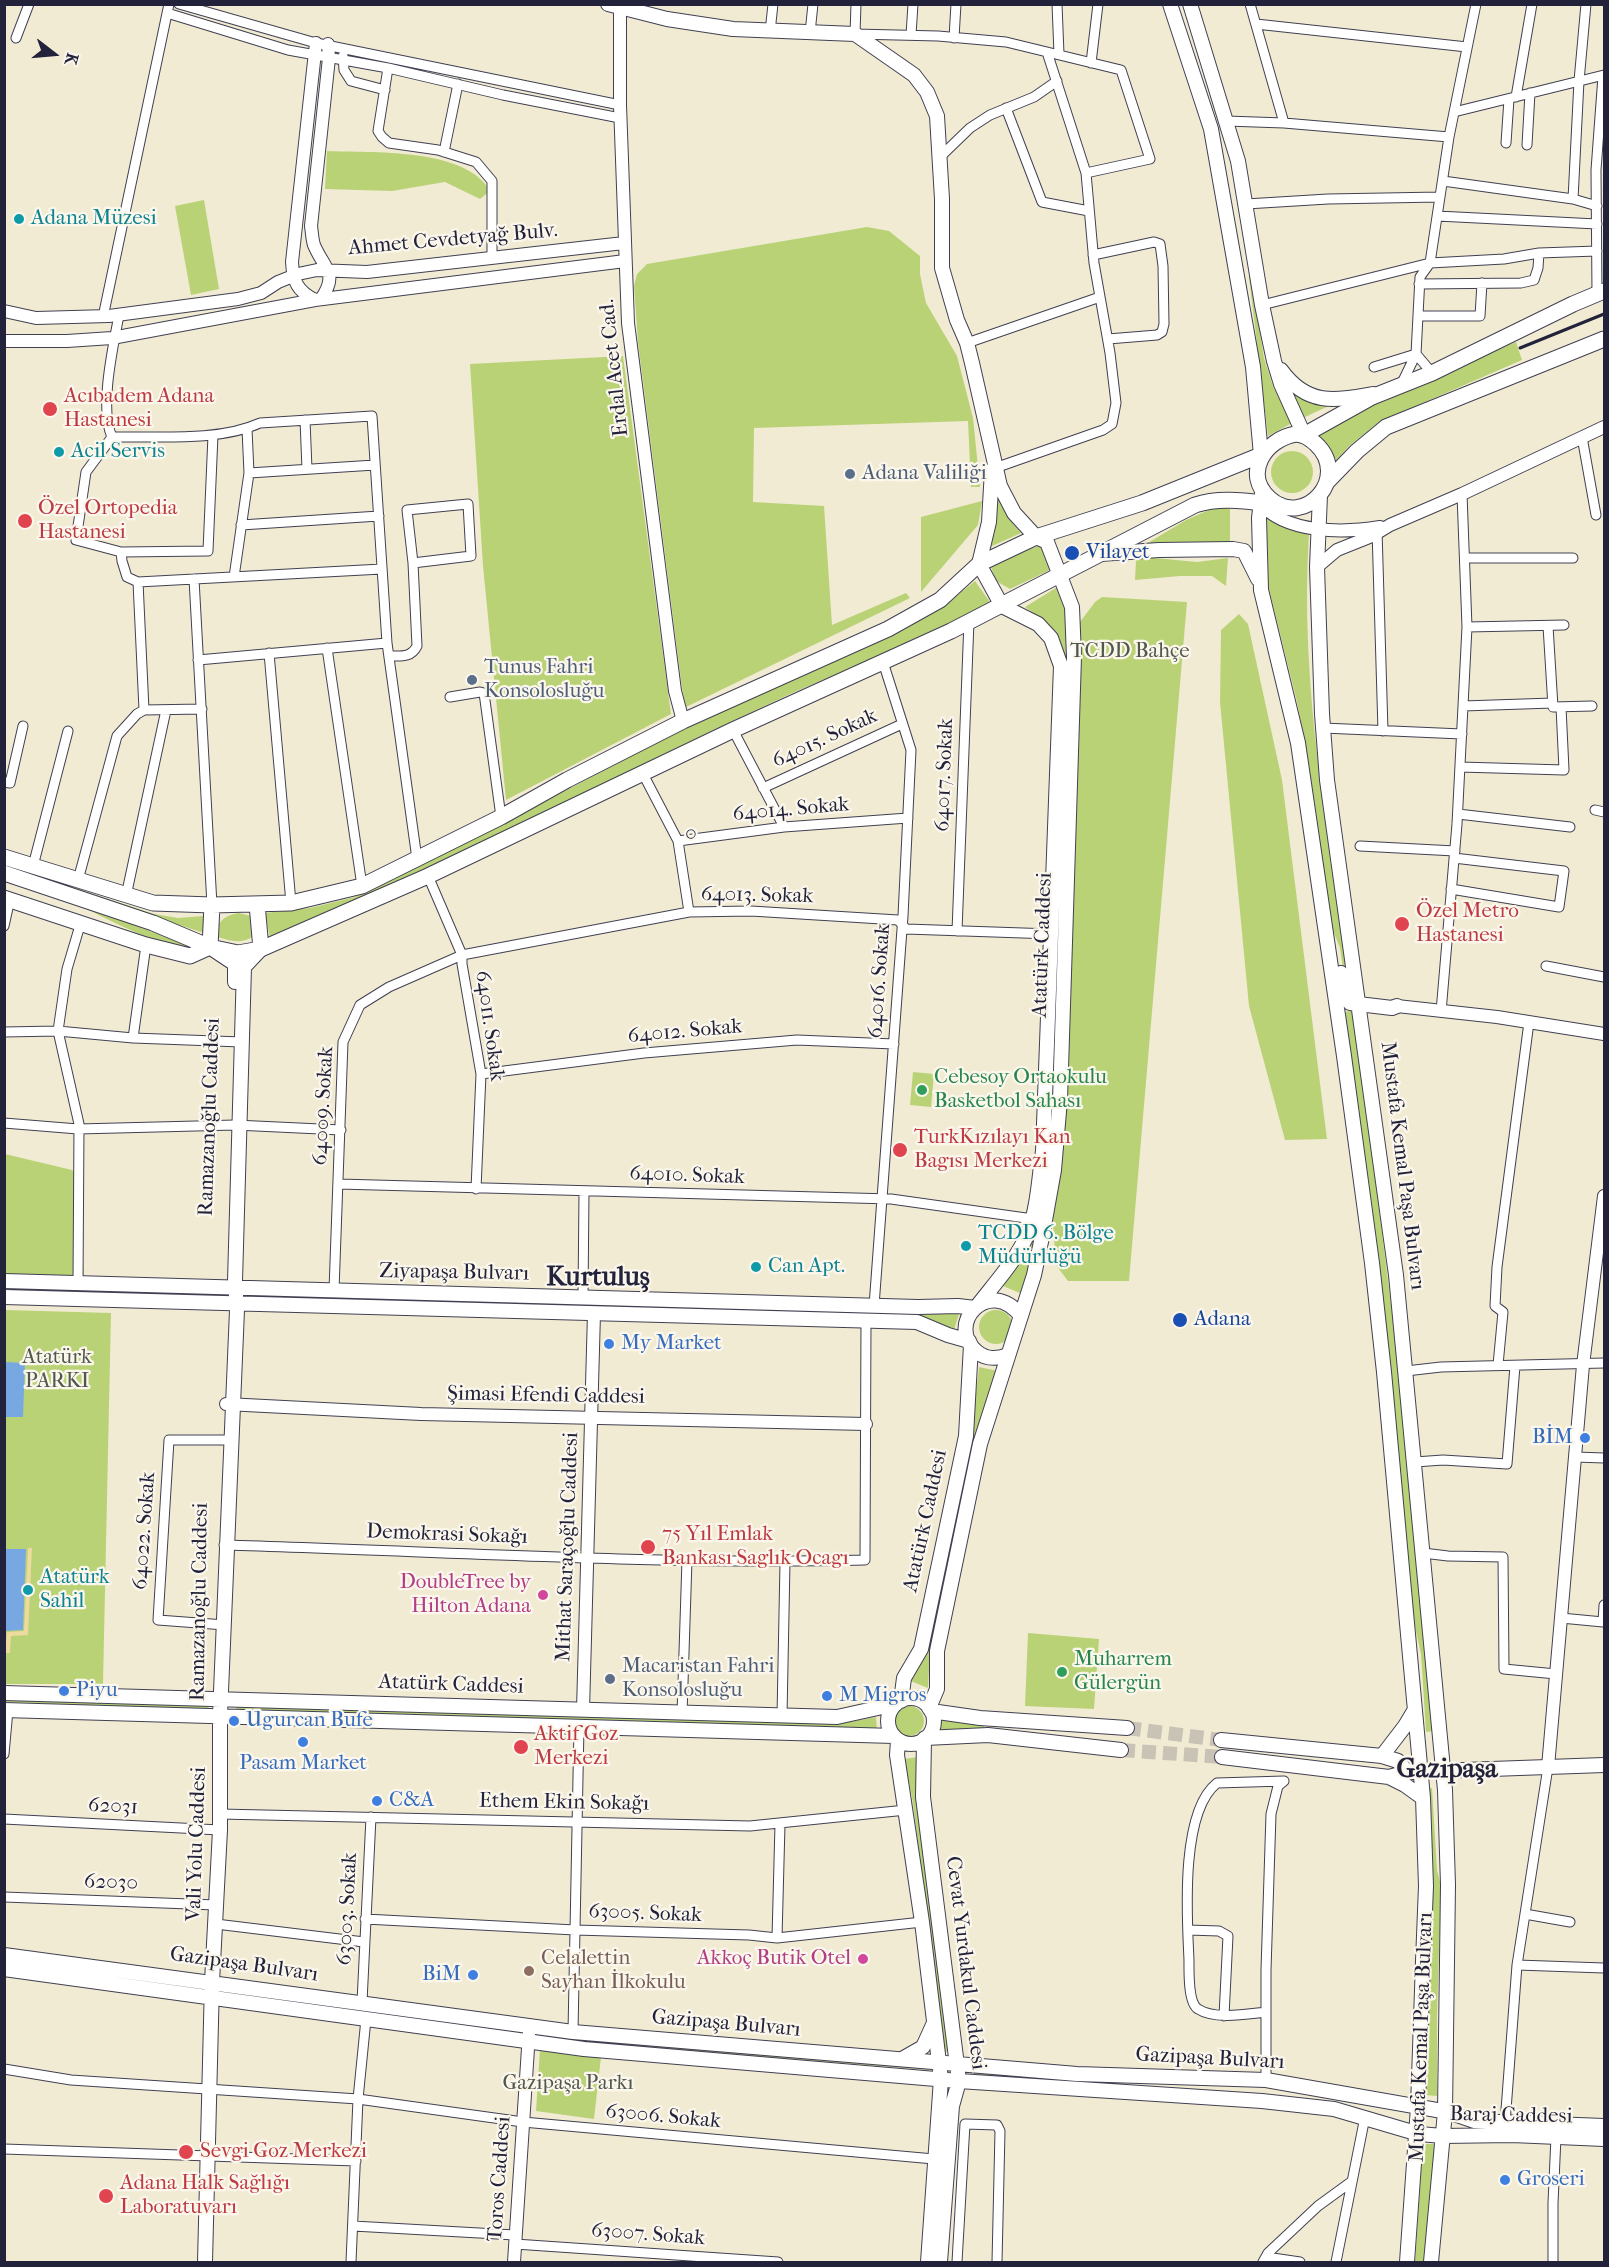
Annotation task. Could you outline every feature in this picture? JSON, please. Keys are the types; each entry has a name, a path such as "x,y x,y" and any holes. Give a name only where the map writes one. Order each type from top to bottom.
{"main road":[{"path":"1170,4 1211,129 1253,367 1262,455"},
{"path":"1190,4 1238,160 1274,361 1281,384 1304,435 1320,449 1326,459 1329,470 1324,488"},
{"path":"614,6 667,19 733,29 855,34 914,75 927,92 937,116 942,268 957,320 967,343 994,465 988,522 979,564 1002,606"},
{"path":"1261,585 1261,496 1258,467 1268,447 1282,438 1296,434 1304,435 1381,393 1432,373 1573,304 1601,293"},
{"path":"4,873 153,922 210,947 238,953 261,949 428,876 642,772 951,632 1059,574 1202,502 1261,496 1280,505 1303,506 1324,488 1372,437 1398,422 1605,339"},
{"path":"1274,361 1290,382 1307,394 1335,400 1381,393"},
{"path":"4,857 153,903 212,905 291,903 362,886 501,817 567,780 683,721 899,623 940,600 979,564 1036,537 1142,502 1262,455"},
{"name":"Atatürk Caddesi","path":"994,465 1000,486 1014,513 1036,537 1047,542 1072,607 1074,657 1060,1100 1054,1170 1042,1237 1034,1275 1021,1316"},
{"name":"Mustafa Kemal Paşa Bulvarı","path":"1324,488 1318,529 1317,567 1327,780 1396,1275 1443,1770 1448,1885 1444,2037 1445,2112 1431,2262"},
{"path":"1098,554 1159,550 1244,551 1261,585"},
{"name":"Mustafa Kemal Paşa Bulvarı","path":"1261,585 1295,722 1342,1044 1382,1350 1414,1711 1413,1771 1423,1798 1426,1886 1418,2107 1407,2262"},
{"name":"Atatürk Caddesi","path":"977,1306 1011,1263 1028,1234 1033,1218 1043,1151 1052,934 1061,666 1051,638 1038,624 1002,606"},
{"path":"6,896 146,945 190,956 210,947"},
{"path":"6,896 87,914 146,945"},
{"path":"257,904 261,949"},
{"path":"210,947 212,905"},
{"path":"1326,930 1337,945 1344,990 1356,1001"},
{"name":"Ramazanoğlu Caddesi","path":"210,947 235,964 238,1042"},
{"name":"Ramazanoğlu Caddesi","path":"220,1714 238,1042 244,965 261,949"},
{"path":"1357,983 1378,1004"},
{"path":"1342,1044 1346,1038 1342,1016 1344,1006 1356,1001 1392,1008 1397,1006"},
{"path":"1363,1026 1368,1014 1378,1004"},
{"name":"Ziyapaşa Bulvarı","path":"4,1281 141,1284 335,1307 917,1322 970,1343"},
{"name":"Ziyapaşa Bulvarı","path":"4,1297 232,1295 334,1290 874,1306 977,1306"},
{"path":"987,1301 1007,1302 1015,1307 1021,1316 1008,1355 990,1358 981,1355 970,1343 966,1327 970,1314 977,1306 987,1301"},
{"name":"Atatürk Caddesi","path":"4,1694 837,1717 898,1702 904,1678 921,1649 966,1436 970,1343"},
{"name":"Atatürk Caddesi","path":"930,1709 937,1689 937,1651 980,1444 1008,1355"},
{"path":"1121,1750 988,1735 925,1738 915,1743 896,1738 888,1723 891,1709 898,1702 918,1700 930,1709 980,1718 1126,1728"},
{"path":"925,1738 932,1728 930,1709"},
{"name":"Atatürk Caddesi","path":"6,1710 220,1714 896,1738"},
{"path":"1382,1756 1414,1711"},
{"name":"Vali Yolu Caddesi","path":"205,2262 212,1982 220,1830 220,1714"},
{"name":"Cevat Yurdakul Caddesi","path":"896,1738 941,2079 928,2262"},
{"name":"Cevat Yurdakul Caddesi","path":"925,1738 923,1797 959,2081 952,2106 940,2262"},
{"path":"1221,1740 1382,1756 1398,1761 1413,1771"},
{"path":"1222,1757 1389,1777 1423,1798"},
{"path":"1389,1777 1413,1771 1605,1765"},
{"name":"Gazipaşa Bulvarı","path":"4,1955 573,2032 958,2062 1077,2074 1266,2080 1445,2112"},
{"name":"Gazipaşa Bulvarı","path":"4,1969 584,2049 1078,2090 1197,2095 1334,2109 1416,2133"},
{"path":"902,2059 923,2047 928,2041 934,2022"},
{"name":"Baraj Caddesi","path":"1445,2112 1474,2121 1605,2126"},
{"name":"Baraj Caddesi","path":"1416,2133 1443,2136 1512,2135 1605,2139"}],"street":[{"path":"16,38 29,4"},
{"path":"180,4 320,47 329,58 388,68 458,84 620,112"},
{"path":"770,32 773,4"},
{"path":"810,33 813,4"},
{"path":"856,4 855,34 912,35 1006,42 1121,70 1150,159 1086,173"},
{"path":"912,35 913,4"},
{"path":"954,38 956,4"},
{"path":"1057,4 1059,54"},
{"path":"1091,63 1098,4"},
{"path":"1250,4 1284,123"},
{"path":"1401,386 1416,354 1420,277 1430,263 1449,137 1476,4"},
{"path":"1506,143 1512,98 1532,4"},
{"path":"1573,199 1579,81 1586,4"},
{"name":"Erdal Acet Cad.","path":"614,6 628,323 675,691 683,721"},
{"path":"103,317 168,9 288,50 320,47 342,48 620,112"},
{"path":"1256,24 1467,47"},
{"path":"320,47 292,262 296,286 304,294 318,299 327,289 330,279 329,269 313,243 311,226 329,58"},
{"path":"342,48 344,70 351,81 385,90"},
{"path":"994,465 1103,430 1112,424 1116,403 1108,339 1093,255 1086,173 1047,52"},
{"path":"388,68 378,131 389,143 444,152 476,162 492,181 492,258"},
{"path":"1454,112 1604,76 1597,206 1597,251 1601,293"},
{"path":"940,157 970,128 990,115 1034,97 1057,81"},
{"path":"444,152 458,84"},
{"path":"1527,145 1530,93"},
{"path":"1006,108 1042,202 1089,211"},
{"path":"1226,121 1284,123 1449,137"},
{"path":"1443,181 1573,199 1597,206"},
{"path":"1246,204 1328,199 1440,197"},
{"path":"1437,216 1597,225"},
{"path":"1093,255 1154,242 1160,244 1163,266 1164,324 1162,332 1157,335 1108,339"},
{"name":"Ahmet Cevdetyağ Bulv.","path":"4,311 36,318 103,317 238,300 261,293 293,276 317,270 367,272 624,243"},
{"path":"1262,304 1430,263 1504,260 1539,253 1597,251"},
{"path":"1419,284 1521,283 1534,280 1539,253"},
{"name":"Ahmet Cevdetyağ Bulv.","path":"4,341 115,338 318,299 625,261"},
{"path":"1418,316 1480,316 1482,284"},
{"path":"967,343 1100,297"},
{"path":"112,438 107,426 109,374 119,315"},
{"path":"1416,354 1432,373"},
{"path":"1374,367 1416,354"},
{"path":"112,438 213,435 247,429 260,423 372,416 387,643 417,859"},
{"path":"305,420 308,469"},
{"path":"1317,567 1336,550 1605,427"},
{"path":"234,577 249,473 247,429"},
{"path":"112,438 86,472 76,540 121,552 208,551 213,435"},
{"path":"1582,437 1596,515"},
{"path":"249,473 375,465"},
{"path":"1441,1012 1458,814 1467,627 1462,494"},
{"path":"1261,496 1273,515 1308,528 1355,531 1382,529"},
{"path":"389,656 408,656 417,646 413,562 407,510 468,504 471,556 413,562"},
{"path":"241,525 379,516"},
{"path":"1382,529 1383,730"},
{"path":"121,552 128,577 138,582 382,569"},
{"path":"1464,558 1573,558"},
{"path":"194,579 212,905"},
{"path":"138,582 144,710"},
{"name":"64017. Sokak","path":"957,930 969,621"},
{"path":"1467,627 1564,625"},
{"path":"1460,767 1564,770 1548,626"},
{"path":"198,660 387,643"},
{"path":"327,648 362,886"},
{"path":"269,653 291,903"},
{"name":"64016. Sokak","path":"874,1306 902,924 911,750 883,662"},
{"path":"450,697 484,693 501,817"},
{"path":"1463,706 1592,706"},
{"path":"78,880 117,736 137,714 144,710 202,709"},
{"path":"126,896 166,710"},
{"name":"64015. Sokak","path":"763,788 902,724"},
{"path":"1323,724 1462,734"},
{"path":"4,782 10,783 22,726"},
{"path":"733,730 784,827"},
{"path":"33,866 68,731"},
{"name":"0","path":"642,772 678,841 689,912"},
{"path":"1458,814 1570,827"},
{"name":"64014. Sokak","path":"678,841 784,827 908,818"},
{"path":"1360,846 1454,854 1564,871 1559,907 1451,889"},
{"name":"64011. Sokak","path":"428,876 462,956 481,1074 476,1189"},
{"path":"4,926 6,896"},
{"name":"64013. Sokak","path":"462,956 689,912 763,912 898,920 906,929 1052,934"},
{"path":"78,1284 78,1129 58,1031 67,969 81,922"},
{"path":"133,1038 146,945"},
{"name":"64009. Sokak","path":"334,1290 343,1042 360,1005 389,987 462,956"},
{"path":"1546,966 1605,977"},
{"path":"1397,1006 1605,1034"},
{"path":"1498,1365 1503,1312 1495,1306 1497,1267 1529,1022"},
{"path":"4,1032 58,1031 133,1038 238,1042"},
{"name":"64012. Sokak","path":"481,1074 644,1053 797,1040 894,1044"},
{"path":"4,1123 78,1129 235,1125 341,1130"},
{"name":"64010. Sokak","path":"338,1184 891,1199 1033,1218"},
{"path":"583,1297 584,1192"},
{"path":"1505,2123 1517,1965 1548,1767 1583,1365 1605,1196"},
{"name":"Mithat Saraçoğlu Caddesi","path":"583,1710 594,1313"},
{"name":"Demokrasi Sokağı","path":"225,1545 588,1558 785,1562 865,1560 866,1321"},
{"path":"1406,1371 1441,1367 1605,1363"},
{"path":"1415,1462 1443,1460 1507,1464 1515,1366"},
{"name":"Şimasi Efendi Caddesi","path":"230,1405 421,1414 591,1416 866,1424"},
{"name":"64022. Sokak","path":"222,1625 158,1620 169,1440 228,1440"},
{"path":"1575,1457 1605,1458"},
{"path":"1424,1553 1448,1557 1503,1557 1503,1669 1556,1674"},
{"path":"682,1714 687,1560"},
{"path":"782,1716 785,1562"},
{"path":"1561,1618 1603,1622 1605,1605"},
{"path":"4,1754 6,1710"},
{"path":"573,2032 579,1726"},
{"path":"1266,2012 1224,2016 1198,2010 1190,1989 1186,1887 1192,1840 1202,1802 1210,1788 1217,1783 1284,1781 1278,1786 1272,1814 1266,2080"},
{"name":"Ethem Ekin Sokağı","path":"220,1814 750,1826 906,1810"},
{"name":"63003. Sokak","path":"362,2002 371,1817"},
{"name":"62031","path":"4,1819 220,1830"},
{"path":"777,1938 780,1824"},
{"name":"62030","path":"4,1897 216,1905"},
{"path":"1525,1914 1570,1922"},
{"name":"63005. Sokak","path":"365,1919 777,1938 922,1922"},
{"path":"216,1924 364,1942"},
{"path":"1188,1930 1219,1930 1228,1936 1224,2016"},
{"path":"1517,1965 1605,1968"},
{"path":"351,2262 358,2099 366,2019"},
{"name":"Toros Caddesi","path":"514,2262 530,2041 528,2026"},
{"name":"63006. Sokak","path":"4,2069 71,2080 358,2099 523,2122 934,2159"},
{"path":"1336,2262 1365,2118"},
{"path":"957,2262 965,2124 997,2126 1000,2131 998,2262"},
{"path":"1553,2262 1556,2137"},
{"path":"4,2149 356,2161"},
{"path":"1265,2260 1318,2206 1351,2182"},
{"name":"63007. Sokak","path":"353,2226 778,2262"},
{"path":"1265,2260 1300,2262"}],"green space":[{"path":"327,151 416,155 439,160 460,166 478,177 490,191 480,199 445,182 392,191 325,189"},
{"path":"204,200 219,289 191,295 175,206"},
{"path":"867,227 889,231 920,256 920,274 926,303 957,356 973,418 980,487 971,487 968,421 754,428 753,502 824,506 832,625 906,593 910,598 686,707 638,342 634,286 637,274 647,264"},
{"path":"1251,276 1264,358 1273,386 1292,423 1268,436 1249,277"},
{"path":"1516,342 1522,360 1379,422 1349,446 1334,463 1316,431 1423,381"},
{"path":"623,356 671,714 506,800 483,566 470,364"},
{"path":"1281,377 1335,403 1303,418"},
{"path":"1292,451 1307,457 1313,472 1307,487 1292,493 1277,487 1271,472 1277,457"},
{"path":"994,476 1003,507 1021,533 990,547 995,512"},
{"path":"982,501 978,525 921,592 921,517"},
{"path":"1218,506 1230,509 1230,545 1141,547 1186,520"},
{"path":"1266,517 1309,534 1308,648 1312,705 1325,819 1351,989 1346,990 1340,948 1332,928 1308,758 1297,702 1268,585"},
{"path":"1042,545 1052,567 1048,571 1010,589 996,581 991,567 1014,554"},
{"path":"1144,557 1197,562 1228,558 1226,586 1212,576 1135,580 1136,560"},
{"path":"975,581 990,602 952,624 790,694 476,847 270,938 265,913 310,908 355,897 472,840 677,732 943,607"},
{"path":"1059,586 1067,618 1069,658 1055,1112 1036,1238 1022,1294 1003,1286 1033,1237 1049,1146 1052,1112 1065,658 1048,624 1025,607"},
{"name":"TCDD Bahçe","path":"1102,597 1187,602 1129,1281 1068,1281 1056,1265 1053,1225 1078,642 1080,622 1095,602"},
{"path":"1239,614 1248,624 1282,780 1327,1139 1285,1140 1249,1006 1220,702 1221,630"},
{"path":"5,865 154,914 178,918 203,916 204,933 5,868"},
{"path":"71,902 196,948 166,944"},
{"path":"239,913 251,916 255,922 252,937 231,941 218,937 218,927 222,920 229,915"},
{"path":"1354,1010 1399,1368 1433,1731 1426,1732 1421,1654 1412,1614 1384,1304 1345,1012"},
{"name":"Cebesoy Ortaokulu Basketbol Sahası","path":"913,1072 934,1074 931,1107 910,1105"},
{"path":"5,1154 72,1170 77,1175 84,1278 5,1276"},
{"path":"5,1285 220,1291 220,1297 5,1293"},
{"path":"247,1293 960,1311 954,1330 916,1315 843,1315 247,1298"},
{"name":"Atatürk PARKI","path":"5,1310 111,1313 103,1684 5,1684"},
{"path":"996,1310 1008,1315 1013,1327 1008,1339 996,1344 984,1339 979,1327 984,1315"},
{"path":"979,1367 998,1371 963,1500 930,1651 928,1688 908,1680 971,1435"},
{"name":"Muharrem Gülergün","path":"1028,1633 1099,1639 1094,1709 1025,1706"},
{"path":"5,1699 209,1705 208,1710 5,1702"},
{"path":"909,1706 919,1711 924,1721 919,1731 909,1736 899,1731 894,1721 899,1711"},
{"path":"236,1707 838,1724 876,1717 877,1730 237,1711"},
{"path":"941,1717 984,1726 983,1729 939,1732"},
{"path":"918,1757 916,1795 949,2051 945,2052 912,1797 904,1759"},
{"path":"1432,1788 1437,1870 1441,1886 1437,2096 1425,2095 1433,1879 1429,1789"},
{"path":"229,1990 518,2030 517,2034 229,1994"},
{"path":"536,2033 929,2065 929,2070 613,2045 535,2037"},
{"name":"Gazipaşa Parkı","path":"540,2049 601,2057 594,2119 536,2111"},
{"path":"973,2070 1082,2079 1082,2083 974,2075"},
{"path":"1423,2144 1435,2144 1424,2262 1415,2262"}],"sand":[{"name":"Atatürk Sahil","path":"28,1548 32,1548 28,1635 11,1636 10,1653 5,1653 7,1632 24,1631"}],"water":[{"path":"5,1362 25,1363 23,1417 5,1417"},
{"path":"5,1549 26,1549 23,1630 5,1631"}],"tunnel":[{"path":"1127,1728 1221,1740"},
{"path":"1121,1750 1222,1757"}],"railway":[{"path":"1520,348 1604,314"}],"place":[{"name":"Adana Müzesi","path":"19,219"},
{"name":"Acıbadem Adana Hastanesi","path":"50,409"},
{"name":"Acil Servis","path":"59,452"},
{"name":"Adana Valiliği","path":"850,474"},
{"name":"Özel Ortopedia Hastanesi","path":"25,521"},
{"name":"Vilayet","path":"1072,553"},
{"name":"Tunus Fahri Konsolosluğu","path":"472,680"},
{"name":"Özel Metro Hastanesi","path":"1402,924"},
{"name":"Cebesoy Ortaokulu Basketbol Sahası","path":"922,1090"},
{"name":"TurkKızılayı Kan Bagısı Merkezi","path":"900,1150"},
{"name":"TCDD 6. Bölge Müdürlüğü","path":"966,1246"},
{"name":"Can Apt.","path":"756,1267"},
{"name":"Adana","path":"1180,1320"},
{"name":"My Market","path":"609,1344"},
{"name":"BİM","path":"1585,1438"},
{"name":"75 Yıl Emlak Bankası Saglık Ocagı","path":"648,1547"},
{"name":"Atatürk Sahil","path":"28,1590"},
{"name":"DoubleTree by Hilton Adana","path":"543,1595"},
{"name":"Muharrem Gülergün","path":"1062,1672"},
{"name":"Macaristan Fahri Konsolosluğu","path":"610,1679"},
{"name":"Piyu","path":"64,1691"},
{"name":"M Migros","path":"827,1696"},
{"name":"Ugurcan Bufe","path":"234,1721"},
{"name":"Pasam Market","path":"303,1742"},
{"name":"Aktif Goz Merkezi","path":"521,1747"},
{"name":"C&A","path":"377,1801"},
{"name":"Akkoç Butik Otel","path":"863,1959"},
{"name":"Celalettin Sayhan İlkokulu","path":"529,1971"},
{"name":"BiM","path":"473,1975"},
{"name":"Sevgi Goz Merkezi","path":"186,2152"},
{"name":"Groseri","path":"1505,2180"},
{"name":"Adana Halk Sağlığı Laboratuvarı","path":"106,2196"}],"district":[{"name":"Kurtuluş","path":"598,1278"},
{"name":"Gazipaşa","path":"1447,1770"}]}
